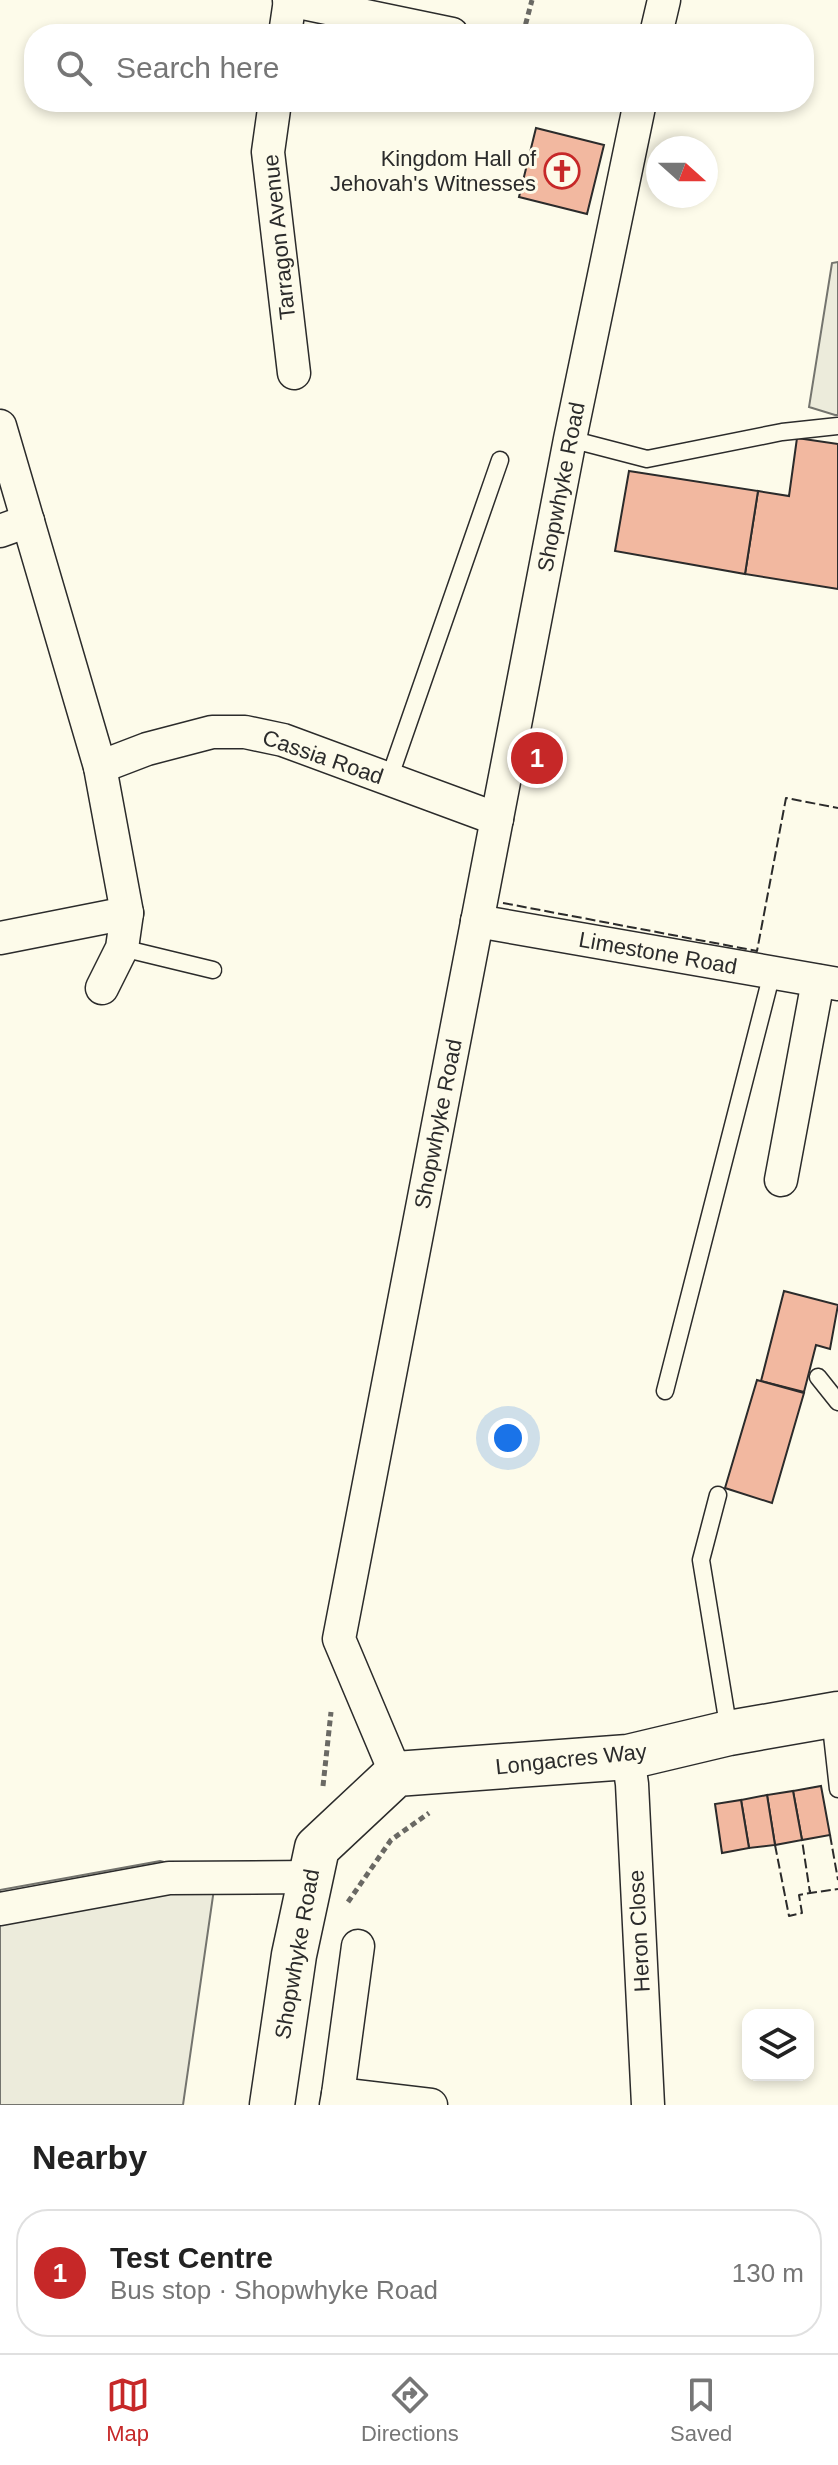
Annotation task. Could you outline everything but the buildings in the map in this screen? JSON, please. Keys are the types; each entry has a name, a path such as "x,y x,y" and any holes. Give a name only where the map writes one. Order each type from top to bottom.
{"main road":[{"name":"Longacres Way","path":"396,1774 628,1757 729,1733 834,1715"},
{"name":"Shopwhyke Road","path":"272,2105 294,1955 317,1848 396,1774"}],"street":[{"path":"286,24 290,0 404,24"},
{"path":"658,24 664,0"},
{"name":"Tarragon Avenue","path":"274,112 268,152 294,373"},
{"name":"Shopwhyke Road","path":"396,1774 339,1639 570,439 638,112"},
{"path":"0,426 14,526 100,767 127,913 122,948 102,988"},
{"name":"Cassia Road","path":"100,767 147,749 212,732 245,732 283,740 497,819"},
{"path":"0,938 127,913"},
{"name":"Limestone Road","path":"477,921 828,983"},
{"path":"781,1180 828,983"},
{"name":"Heron Close","path":"628,1757 632,1784 648,2105"},
{"path":"0,1909 169,1878 311,1877"},
{"path":"358,1946 337,2099 431,2105"}],"lane":[{"path":"570,439 647,459 782,432 838,426"},
{"path":"389,779 500,460"},
{"path":"122,948 213,970"},
{"path":"665,1391 772,973"},
{"path":"818,1377 838,1402"},
{"path":"718,1495 701,1560 729,1733"},
{"path":"834,1715 838,1789"}],"path":[{"path":"526,24 532,0"},
{"path":"323,1788 333,1699"},
{"path":"346,1906 363,1876 391,1840 436,1810"}],"shaded area":[{"path":"838,262 838,415 835,415 809,407 832,263"},
{"path":"160,1861 216,1875 183,2105 0,2105 0,1890"}],"fence":[{"path":"503,903 757,951 786,798 838,808"},
{"path":"830,1835 838,1880"},
{"path":"775,1845 789,1916 802,1913 799,1895 810,1893 802,1840"},
{"path":"810,1890 810,1893 838,1889"}],"place":[{"name":"Kingdom Hall of Jehovah's Witnesses","path":"562,171"},
{"name":"Test Centre","path":"537,758"}]}
